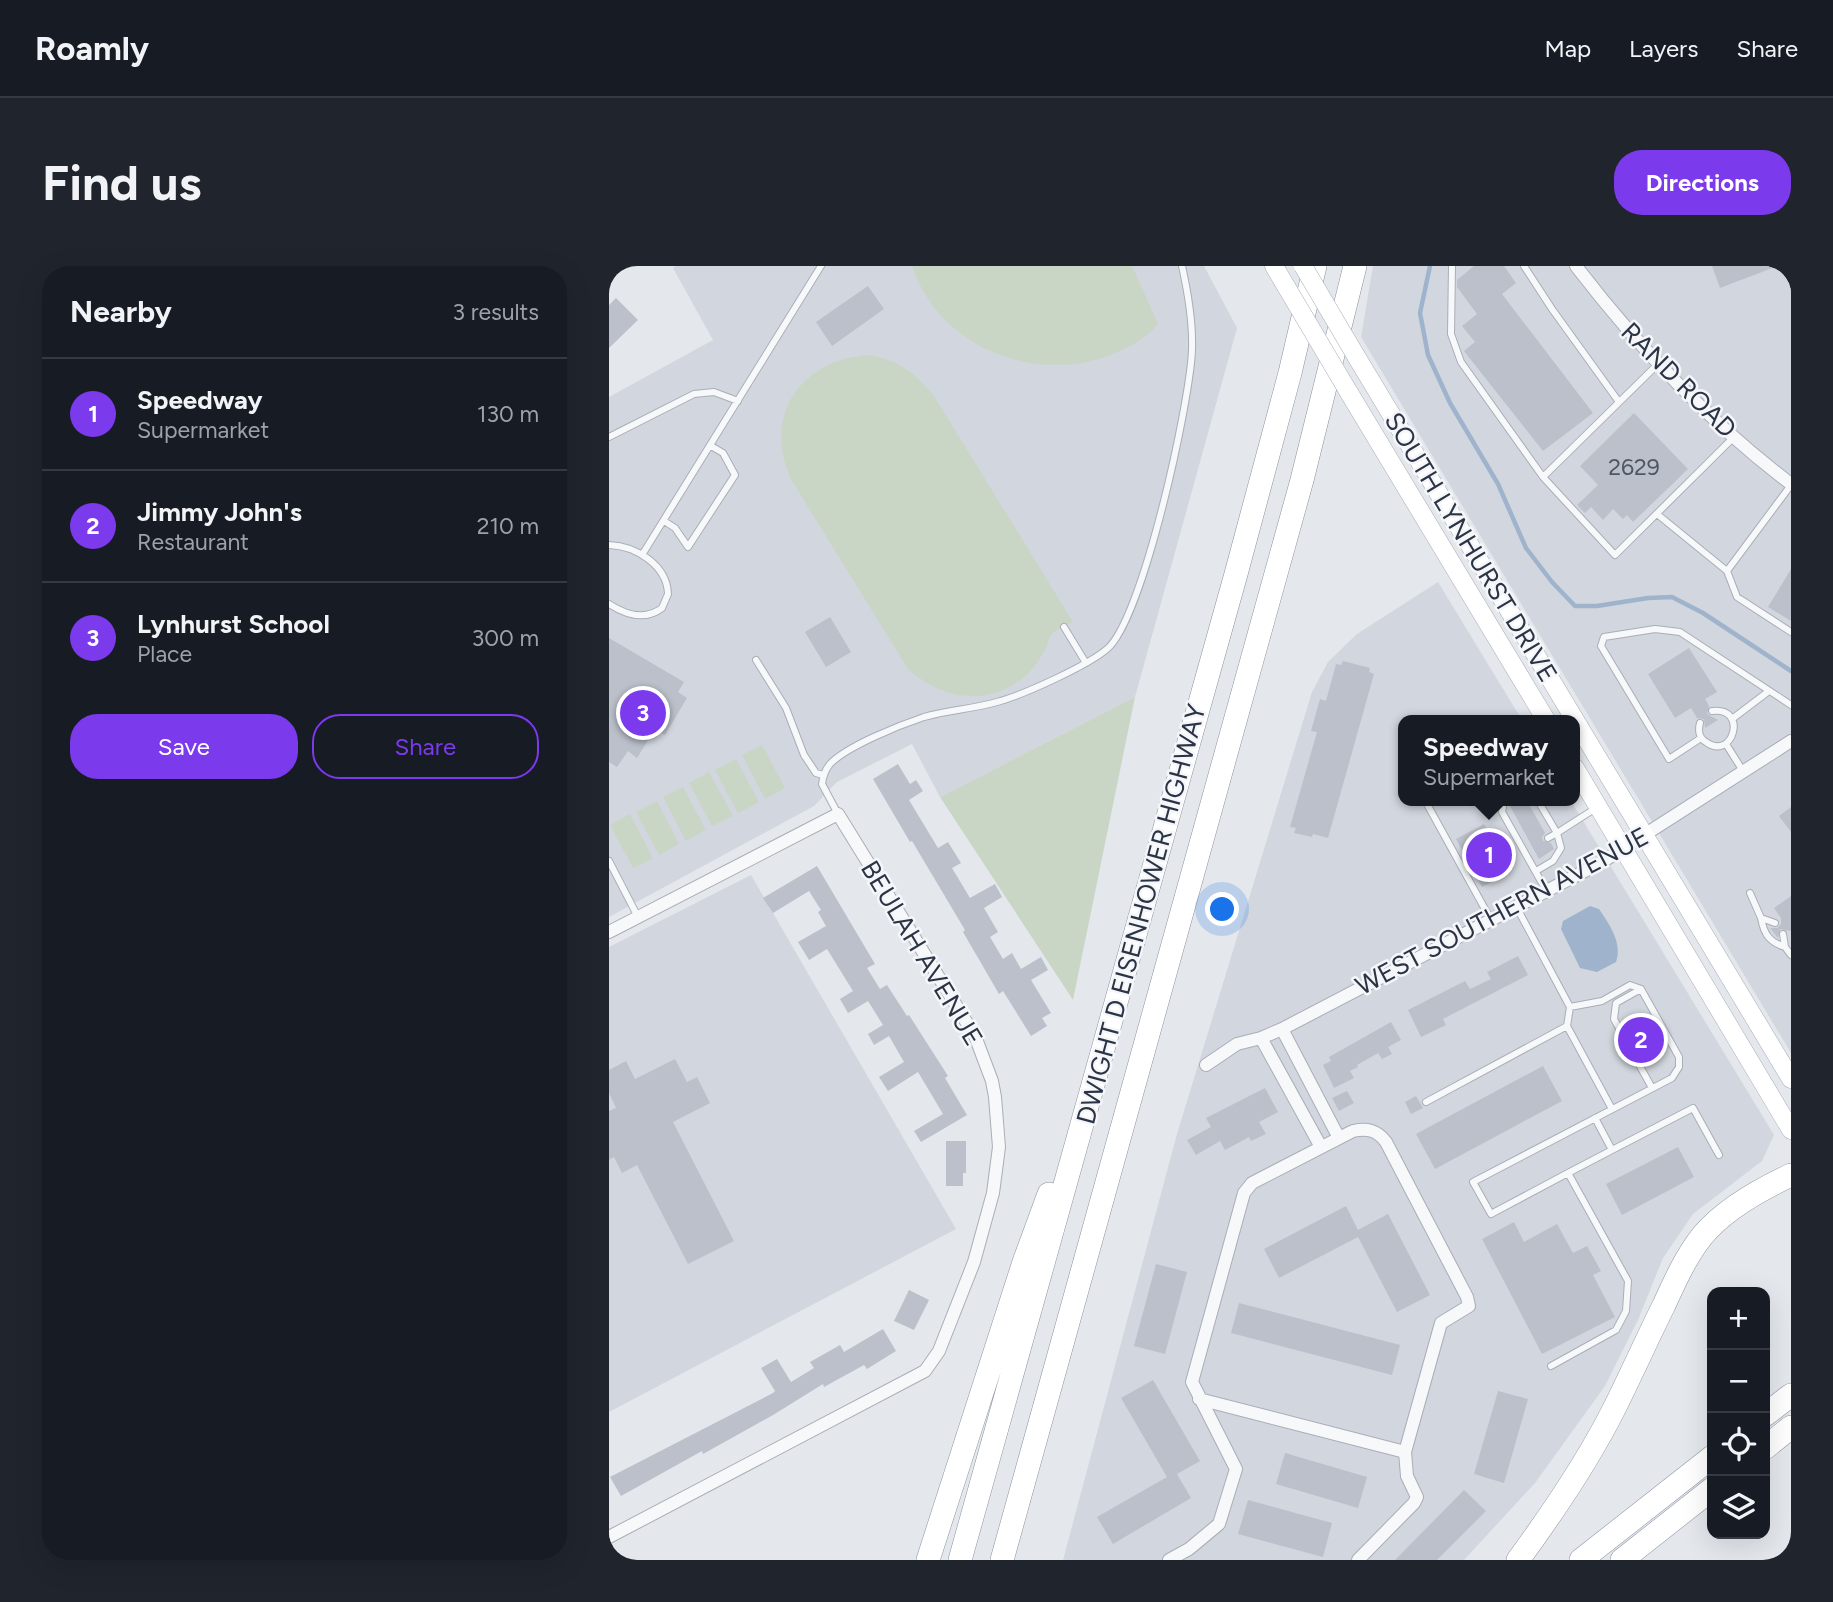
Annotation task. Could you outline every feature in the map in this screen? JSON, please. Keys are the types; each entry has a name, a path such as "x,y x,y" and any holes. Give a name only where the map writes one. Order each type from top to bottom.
{"highway":[{"name":"DWIGHT D EISENHOWER HIGHWAY","path":"960,1560 1099,1069 1290,373 1315,266"},
{"name":"DWIGHT D EISENHOWER HIGHWAY","path":"1002,1560 1302,480 1355,266"},
{"path":"928,1560 1028,1250 1099,1069"},
{"path":"1518,1560 1590,1452 1616,1406 1679,1273 1695,1247 1721,1218 1791,1175"},
{"path":"1768,1413 1791,1395"},
{"path":"1770,1444 1791,1427"},
{"path":"1018,1560 1032,1452"},
{"path":"1581,1560 1707,1461"},
{"path":"1622,1560 1707,1493"}],"main road":[{"name":"SOUTH LYNHURST DRIVE","path":"1274,266 1543,715"},
{"name":"SOUTH LYNHURST DRIVE","path":"1303,266 1572,715"},
{"name":"SOUTH LYNHURST DRIVE","path":"1580,729 1791,1079"},
{"path":"1580,777 1791,1130"}],"street":[{"name":"RAND ROAD","path":"1576,266 1658,364 1734,438 1791,484"},
{"name":"WEST SOUTHERN AVENUE","path":"1206,1065 1237,1044 1282,1029 1547,892 1623,849 1791,741"},
{"path":"609,932 838,814"},
{"name":"BEULAH AVENUE","path":"609,1537 916,1378 929,1367 939,1351 974,1262 993,1193 999,1147 995,1097 975,1036 838,814"},
{"path":"1282,1029 1339,1138"},
{"path":"1261,1038 1321,1147"},
{"path":"1169,1560 1189,1549 1219,1524 1236,1469 1192,1382 1244,1193 1252,1183 1353,1131 1364,1129 1374,1131 1385,1140 1469,1306 1441,1323 1405,1452 1406,1476 1417,1497 1357,1560"},
{"path":"1199,1398 1405,1452"}],"lane":[{"path":"642,555 821,266"},
{"path":"838,814 822,784 823,775 835,760 885,733 926,717 1008,699 1086,663 1110,647 1122,629 1141,582 1184,407 1191,359 1189,307 1182,266"},
{"path":"1452,266 1451,334 1461,362 1543,477 1615,555 1734,438"},
{"path":"1524,266 1552,310 1619,402"},
{"path":"1543,477 1658,364"},
{"path":"609,437 694,394 714,392 738,401"},
{"path":"664,521 675,528 688,547 735,475 723,453 711,446"},
{"path":"1727,571 1791,484"},
{"path":"1657,514 1727,571 1737,597 1791,632"},
{"path":"609,545 628,548 642,555 663,575 668,588 667,602 657,612 645,616 622,611 609,604"},
{"path":"1064,627 1086,663"},
{"path":"1701,738 1669,759 1601,646 1604,637 1655,629 1680,632 1791,705"},
{"path":"756,660 786,708 804,755 816,773 823,775"},
{"path":"1732,719 1769,691"},
{"path":"1700,723 1701,738 1708,744 1726,744 1733,737 1735,728 1732,719 1725,712 1712,711"},
{"path":"1726,744 1743,771"},
{"path":"1428,806 1492,920"},
{"path":"1503,806 1502,812 1547,892"},
{"path":"1548,838 1598,807"},
{"path":"1534,813 1542,808 1557,833 1561,848 1553,861 1535,871"},
{"path":"1540,824 1549,819"},
{"path":"1510,826 1519,821"},
{"path":"1517,838 1525,833"},
{"path":"1525,852 1533,847"},
{"path":"609,861 638,917"},
{"path":"1750,893 1761,918 1763,931 1773,943 1785,947"},
{"path":"1517,908 1570,1007 1567,1026 1612,1109"},
{"path":"1761,918 1775,923"},
{"path":"1783,934 1785,947 1791,955"},
{"path":"1570,1007 1602,1001 1630,985 1641,989 1679,1057 1679,1067 1672,1078 1473,1182 1490,1214 1693,1108 1719,1155"},
{"path":"1641,989 1616,1003 1614,1019 1652,1088"},
{"path":"1426,1102 1567,1026"},
{"path":"1595,1118 1612,1150"},
{"path":"1551,1366 1616,1330 1626,1311 1627,1281 1568,1173"}],"shaded area":[{"path":"1204,266 1237,328 1135,697 940,797 912,744 837,782 814,806 609,917 609,397 713,340 673,268"},
{"path":"1373,266 1791,266 1791,1053 1361,337"},
{"path":"1438,582 1519,715 1398,715 1398,806 1574,806 1774,1135 1762,1161 1693,1214 1663,1258 1638,1320 1605,1386 1535,1483 1464,1560 1063,1560 1177,1134 1312,692 1328,662 1357,634"},
{"path":"751,875 956,1229 609,1412 609,947"}],"green space":[{"path":"912,266 1132,266 1158,324 1131,346 1099,359 1070,364 1042,364 1013,359 962,335 941,316 924,293"},
{"path":"870,355 906,369 934,396 1073,622 1049,637 1047,646 1029,673 999,692 984,696 952,694 922,680 908,669 792,481 784,457 781,435 785,414 793,395 807,379 824,367 846,359"},
{"path":"1135,697 1073,1000 940,797"},
{"path":"762,745 785,788 765,799 742,755"},
{"path":"736,759 759,802 738,813 715,770"},
{"path":"709,772 733,816 712,826 689,783"},
{"path":"683,787 706,830 686,841 663,797"},
{"path":"657,801 679,844 659,855 636,812"},
{"path":"630,814 653,858 633,868 610,825"}],"water":[{"path":"1590,906 1599,909 1603,915 1614,934 1618,948 1616,962 1597,972 1580,968 1561,929 1563,921"}],"building":[{"path":"1474,266 1504,266 1516,283 1502,294 1593,413 1543,451 1464,351 1475,342 1462,326 1477,314 1457,287 1457,280"},
{"path":"1712,266 1775,266 1775,267 1720,288"},
{"path":"868,286 884,309 832,346 816,322"},
{"path":"616,298 638,320 609,348 609,305"},
{"path":"1634,413 1688,469 1633,522 1627,515 1623,519 1613,509 1603,520 1591,507 1585,513 1577,505 1598,485 1580,466"},
{"path":"1791,569 1791,621 1768,607"},
{"path":"830,617 851,652 826,667 805,632"},
{"path":"609,638 684,682 678,692 687,698 665,735 655,729 637,758 628,751 617,767 609,762"},
{"path":"1689,648 1717,692 1705,699 1709,706 1707,714 1718,720 1705,728 1704,719 1697,718 1691,708 1675,718 1648,674"},
{"path":"1343,661 1370,668 1369,672 1374,674 1328,838 1294,833 1296,828 1290,827 1317,732 1311,731 1320,699 1326,701 1336,664 1341,665"},
{"path":"898,764 910,784 916,780 923,791 909,800 938,848 948,842 961,863 952,868 970,898 995,884 1002,897 984,908 998,932 990,937 1003,959 1012,953 1021,969 1041,957 1048,970 1031,980 1051,1013 1042,1018 1047,1026 1031,1036 1003,991 999,994 963,932 965,930 873,779"},
{"path":"1510,806 1530,806 1545,833 1543,841 1551,843 1554,849 1539,859"},
{"path":"1791,807 1791,832 1779,816"},
{"path":"1484,824 1510,872 1482,887 1456,839"},
{"path":"817,866 875,964 867,968 880,989 887,985 907,1016 909,1015 948,1076 945,1078 967,1115 921,1142 914,1131 943,1114 918,1072 888,1091 879,1077 904,1062 889,1036 874,1045 868,1034 883,1025 868,1001 848,1013 840,999 853,991 827,949 809,960 798,942 826,926 818,912 821,910 809,891 773,913 763,898"},
{"path":"1791,896 1791,931 1780,929 1778,938 1770,928 1777,928 1781,924 1781,918 1774,908"},
{"path":"1518,956 1528,975 1443,1019 1446,1025 1421,1037 1408,1010 1465,981 1470,989 1491,979 1487,972"},
{"path":"1391,1022 1401,1040 1388,1047 1392,1054 1382,1059 1378,1053 1357,1065 1358,1067 1350,1071 1354,1078 1334,1088 1323,1065 1331,1061 1329,1057"},
{"path":"675,1059 687,1082 697,1077 710,1103 673,1122 734,1241 688,1264 637,1165 622,1173 614,1157 609,1160 609,1111 616,1108 609,1093 609,1070 626,1061 635,1079"},
{"path":"1543,1066 1562,1101 1435,1169 1416,1134"},
{"path":"1265,1088 1278,1112 1259,1122 1266,1134 1251,1141 1249,1137 1225,1150 1220,1141 1196,1155 1187,1140 1211,1127 1206,1118"},
{"path":"1347,1091 1354,1103 1339,1111 1332,1098"},
{"path":"1416,1096 1423,1108 1411,1114 1405,1102"},
{"path":"946,1141 966,1141 966,1173 963,1173 963,1186 946,1186"},
{"path":"1678,1147 1694,1177 1622,1215 1606,1184"},
{"path":"1346,1206 1358,1230 1388,1214 1430,1295 1397,1312 1358,1237 1279,1278 1264,1249"},
{"path":"1514,1222 1524,1242 1557,1224 1573,1253 1587,1246 1601,1271 1593,1275 1615,1317 1542,1354 1482,1239"},
{"path":"1156,1264 1187,1272 1165,1354 1134,1346"},
{"path":"909,1290 929,1300 914,1330 894,1321"},
{"path":"1239,1303 1400,1345 1392,1375 1231,1333"},
{"path":"883,1329 896,1351 867,1369 864,1365 824,1387 823,1384 703,1454 702,1451 621,1496 610,1477 773,1393 775,1391 761,1368 777,1359 791,1382 814,1368 810,1362 840,1345 844,1352"},
{"path":"1153,1380 1200,1461 1177,1474 1191,1498 1113,1544 1097,1517 1167,1477 1121,1398"},
{"path":"1498,1391 1528,1399 1504,1483 1474,1474"},
{"path":"1285,1453 1367,1477 1358,1508 1276,1484"},
{"path":"1464,1490 1486,1511 1437,1560 1395,1560"},
{"path":"1248,1500 1332,1523 1323,1557 1238,1534"}],"waterway":[{"path":"1430,266 1420,313 1428,355 1450,403 1498,484 1526,548 1552,582 1575,606 1672,597 1703,613 1791,671"}],"place":[{"name":"Lynhurst School","path":"643,713"},
{"name":"Speedway","path":"1489,855"},
{"name":"Jimmy John's","path":"1641,1040"}]}
